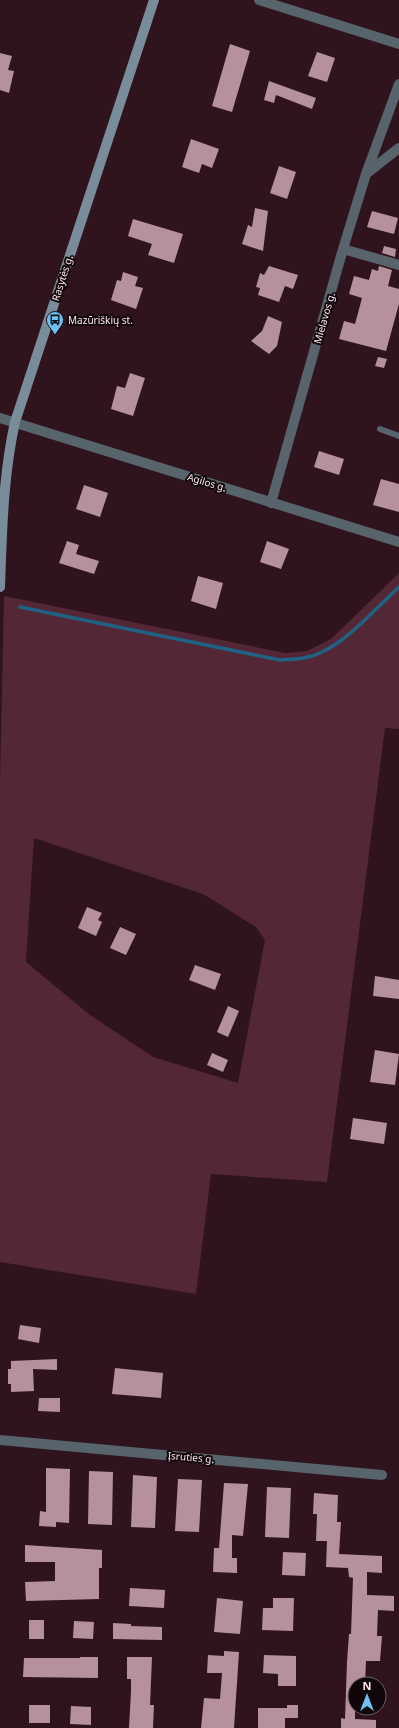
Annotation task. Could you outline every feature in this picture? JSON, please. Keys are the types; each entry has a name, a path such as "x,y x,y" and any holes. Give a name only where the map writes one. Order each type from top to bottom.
{"main road":[{"name":"Rasytės g.","path":"0,587 3,500 8,452 14,422 154,0"}],"street":[{"path":"260,0 399,44"},
{"name":"Mielavos g.","path":"271,503 343,249 366,174 399,84"},
{"path":"366,174 399,148"},
{"path":"343,249 399,265"},
{"name":"Agilos g.","path":"0,418 399,542"},
{"name":"Įsruties g.","path":"0,1440 382,1475"}],"lane":[{"path":"380,429 399,436"}],"shaded area":[{"path":"399,573 399,729 385,728 327,1182 211,1174 196,1294 0,1262 0,784 4,596 285,653 307,651 331,639","holes":["34,838 203,894 256,927 265,940 238,1083 153,1057 90,1015 26,962"]}],"building":[{"path":"230,44 250,51 232,112 212,106"},
{"path":"317,52 335,58 327,82 308,76"},
{"path":"0,53 12,56 8,70 14,71 9,93 0,90"},
{"path":"269,81 316,98 312,109 276,95 274,103 264,100"},
{"path":"191,139 219,149 212,168 202,164 199,173 182,167"},
{"path":"279,166 296,172 287,199 270,193"},
{"path":"255,208 268,211 263,251 242,244 248,225 252,227"},
{"path":"372,211 398,218 394,234 367,227"},
{"path":"133,219 183,234 174,263 148,255 152,244 128,236"},
{"path":"384,246 396,249 395,257 382,253"},
{"path":"269,266 298,275 293,289 285,286 279,302 258,295 260,288 256,287 260,273 264,275"},
{"path":"379,266 392,270 388,286 399,289 399,304 386,351 339,339 344,321 355,324 362,298 349,294 354,276 369,280 372,269 378,271"},
{"path":"123,272 138,277 135,286 143,288 136,309 111,300 117,280 121,281"},
{"path":"268,316 282,322 277,346 269,354 251,341 262,331"},
{"path":"378,357 387,359 384,368 375,366"},
{"path":"130,373 145,378 133,416 111,409 117,386 125,388"},
{"path":"319,451 344,459 339,475 314,467"},
{"path":"381,479 399,484 399,512 373,505"},
{"path":"84,485 108,493 100,517 76,509"},
{"path":"67,541 79,545 76,554 99,561 94,574 59,563"},
{"path":"267,541 289,549 281,569 260,562"},
{"path":"198,576 223,583 216,609 191,601"},
{"path":"87,907 102,913 98,920 102,922 96,936 78,928"},
{"path":"120,927 136,934 126,955 110,948"},
{"path":"195,965 221,974 215,990 189,980"},
{"path":"375,976 399,980 399,999 373,996"},
{"path":"228,1006 239,1011 228,1037 217,1032"},
{"path":"375,1050 399,1054 395,1085 370,1082"},
{"path":"212,1053 228,1060 223,1072 207,1065"},
{"path":"353,1118 387,1123 384,1144 350,1139"},
{"path":"20,1325 41,1328 39,1343 18,1339"},
{"path":"57,1359 57,1370 33,1369 34,1391 11,1392 11,1384 8,1384 8,1369 11,1369 11,1361"},
{"path":"115,1368 163,1373 161,1398 112,1394"},
{"path":"39,1398 60,1398 60,1412 38,1411"},
{"path":"46,1468 70,1469 69,1523 56,1522 56,1527 39,1526 40,1511 46,1512"},
{"path":"89,1471 113,1472 112,1525 88,1524"},
{"path":"133,1475 157,1477 155,1528 131,1527"},
{"path":"178,1479 202,1480 199,1532 175,1531"},
{"path":"224,1483 248,1484 243,1536 232,1535 232,1558 237,1558 237,1573 213,1572 214,1548 219,1548"},
{"path":"267,1487 291,1488 289,1538 265,1537"},
{"path":"314,1493 338,1495 337,1522 341,1522 339,1554 382,1556 382,1573 367,1572 367,1595 394,1596 394,1611 378,1610 377,1636 382,1636 380,1661 366,1661 365,1676 347,1676 347,1716 355,1716 355,1719 376,1720 376,1728 341,1728 341,1718 345,1719 347,1662 349,1634 351,1634 353,1578 349,1577 348,1568 326,1567 327,1541 316,1541 317,1514 313,1514"},
{"path":"25,1545 102,1550 102,1568 99,1568 99,1599 26,1601 25,1582 55,1581 55,1562 25,1562"},
{"path":"283,1552 306,1553 305,1576 282,1575"},
{"path":"130,1588 165,1590 164,1608 129,1606"},
{"path":"217,1598 243,1601 240,1634 214,1632"},
{"path":"273,1598 294,1598 293,1631 262,1630 263,1608 273,1608"},
{"path":"29,1620 44,1620 44,1639 29,1639"},
{"path":"74,1621 94,1622 93,1639 73,1638"},
{"path":"113,1623 131,1624 131,1626 162,1627 162,1640 113,1639"},
{"path":"224,1651 239,1652 234,1728 201,1728 204,1698 220,1699 222,1673 207,1673 208,1655 224,1656"},
{"path":"264,1655 296,1656 296,1686 278,1686 278,1674 263,1673"},
{"path":"98,1657 98,1678 23,1677 24,1658"},
{"path":"127,1657 152,1657 150,1705 154,1705 153,1728 129,1728 131,1679 127,1679"},
{"path":"29,1705 50,1705 50,1723 29,1723"},
{"path":"287,1705 298,1705 298,1718 285,1718 285,1728 258,1728 258,1708 287,1708"},
{"path":"71,1706 91,1707 91,1725 70,1724"}],"waterway":[{"path":"20,607 280,660 311,656 330,648 341,641 399,587"}],"place":[{"name":"Mazūriškių st.","path":"55,335"}]}
